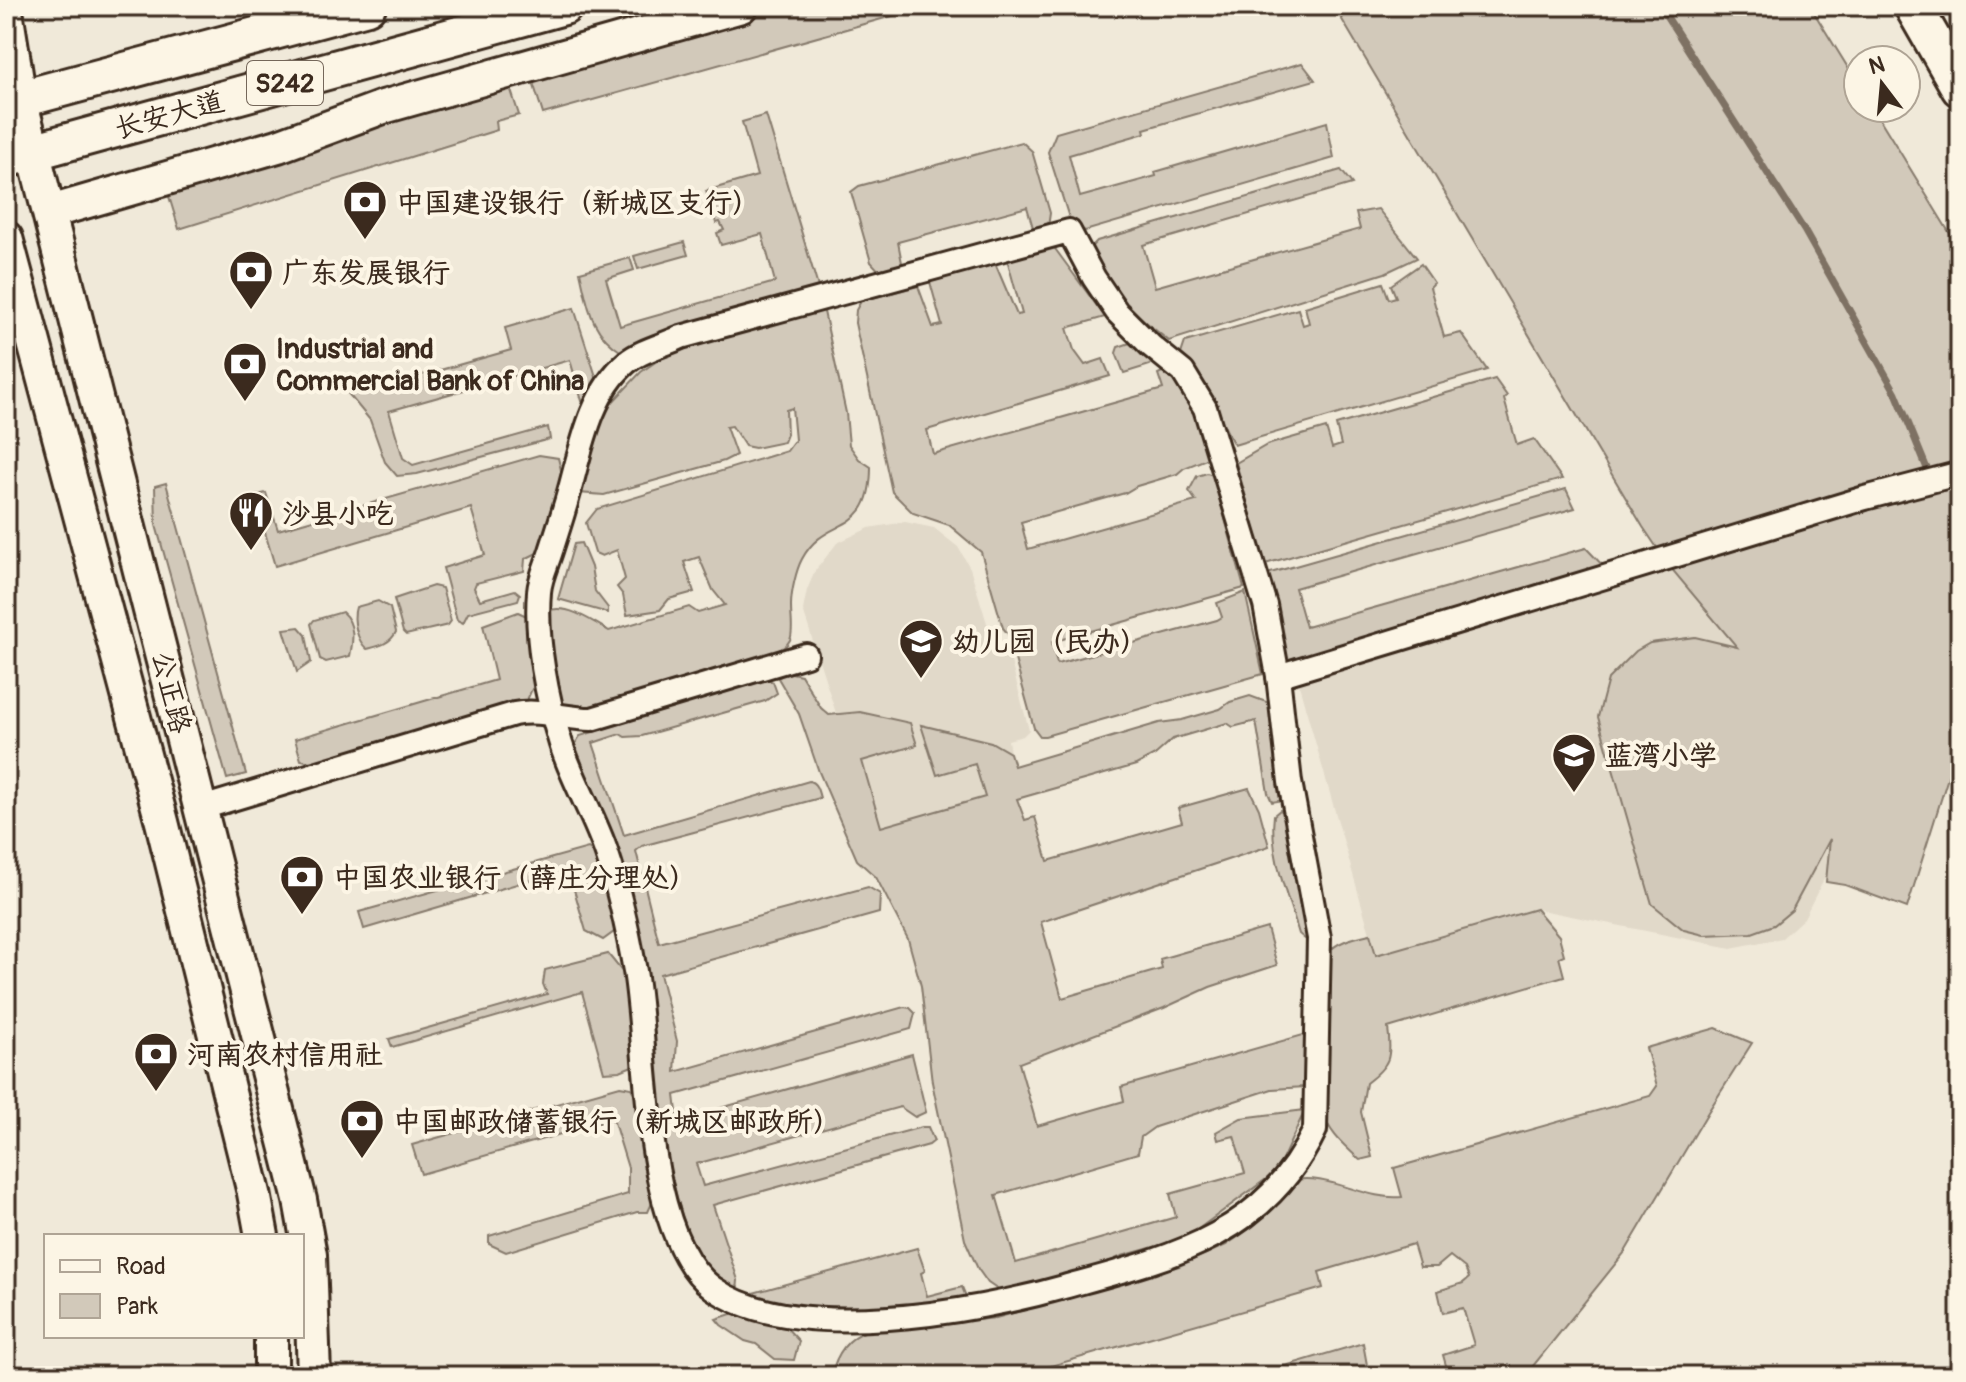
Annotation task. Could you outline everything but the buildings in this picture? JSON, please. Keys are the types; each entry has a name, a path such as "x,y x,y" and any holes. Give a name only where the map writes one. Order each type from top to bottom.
{"main road":[{"name":"长安大道","path":"13,101 367,6"},
{"name":"长安大道","path":"20,155 564,6"},
{"path":"50,212 278,146 383,107 741,6"},
{"path":"1913,6 1960,88"},
{"name":"公正路","path":"6,11 20,155 50,212 300,1200 310,1255 314,1376"},
{"name":"公正路","path":"6,238 166,837 262,1234"},
{"path":"271,1338 271,1376"}],"street":[{"path":"1069,231 1094,278 1117,312 1183,372 1205,408 1265,605 1278,676 1290,782 1319,938 1315,1130 1303,1154 1268,1199 1237,1222 1195,1246 1153,1262 1019,1300 882,1319 829,1320 752,1308 710,1286 680,1247 661,1192 635,972 619,897 607,852 561,745 554,715 543,669 538,589 587,427 608,385 628,360 681,337 1069,231"},
{"path":"1278,676 1888,492 1957,474"},
{"path":"202,808 514,714 531,711 592,719 806,655"}],"shaded area":[{"name":"幼儿园（民办）","path":"905,522 934,528 958,547 970,568 994,646 1006,643 1029,730 1023,736 1008,740 1017,798 878,830 864,801 803,610 815,571 837,543 869,528"},
{"name":"蓝湾小学","path":"1670,567 1752,665 1831,836 1828,871 1804,918 1782,938 1731,948 1536,909 1376,955 1297,678"}],"green space":[{"path":"780,6 928,6 543,114 531,76"},
{"path":"1334,6 1810,6 1842,58 1842,124 1883,124 1960,250 1960,739 1907,908 1845,885 1826,882 1830,839 1792,910 1774,925 1752,933 1704,935 1684,930 1652,904 1598,717 1608,679 1636,651 1650,643 1695,637 1737,647 1670,567 1643,527"},
{"path":"1302,63 1315,80 1144,129 1145,133 1069,155 1080,197 1327,122 1334,158 1085,231 1071,224 1048,152 1056,133"},
{"path":"508,81 519,115 496,121 497,130 179,229 167,190"},
{"path":"766,115 819,290 623,353 597,328 588,307 580,272 630,258 634,270 606,279 620,326 775,282 762,234 721,245 717,233 724,230 720,222 716,223 706,191 757,176 742,122"},
{"path":"1022,142 1032,151 1050,213 1048,227 1034,231 1027,207 898,242 903,268 881,273 871,262 851,192 859,186"},
{"path":"1341,170 1352,184 1143,245 1155,287 1360,229 1356,213 1378,209 1417,258 1385,273 1169,341 1111,287 1095,260 1091,247 1097,241"},
{"path":"684,242 688,255 638,269 634,256"},
{"path":"1053,246 1105,317 1067,328 1074,350 1085,365 1103,359 1110,376 927,430 933,454 1163,389 1158,374 1168,369 1195,410 1209,458 1177,474 1137,486 1125,493 1021,522 1028,549 1196,501 1189,491 1197,476 1207,473 1213,475 1244,588 1052,642 1057,664 1217,620 1222,617 1217,603 1245,592 1263,674 1040,736 1034,728 981,552 949,525 913,513 892,492 855,323 856,310 861,301 918,286 933,327 942,325 930,282 995,263 1017,315 1022,314 1007,259"},
{"path":"1421,264 1434,283 1430,287 1444,337 1461,333 1487,370 1234,445 1193,365 1181,354 1185,342 1298,309 1303,325 1309,323 1305,307 1383,283 1389,299 1396,297 1391,285"},
{"path":"823,307 846,413 849,445 859,459 871,467 869,490 864,506 855,516 823,535 802,559 792,595 789,642 769,655 593,708 574,708 557,701 548,611 571,611 609,631 689,607 698,613 725,605 713,590 699,557 684,562 694,592 669,599 660,610 627,615 623,595 617,587 625,579 617,550 602,556 595,553 586,523 597,509 787,451 795,440 792,408 786,410 787,434 784,442 755,448 745,446 732,426 726,427 736,455 724,461 604,495 579,493 606,409 641,372 667,354 708,337"},
{"path":"574,308 599,386 592,398 582,401 570,360 389,411 403,458 413,465 548,427 550,439 417,474 397,476 385,462 370,420 341,385 345,378 374,375 380,387 511,350 505,328"},
{"path":"1133,342 1151,363 1124,373 1116,353 1118,347"},
{"path":"1495,379 1507,396 1504,399 1517,445 1534,439 1562,479 1265,564 1236,463 1267,445 1326,428 1332,448 1341,445 1336,425"},
{"path":"539,455 558,458 563,478 543,550 525,559 524,571 476,583 474,588 480,600 515,590 520,594 518,600 468,613 463,623 457,620 443,568 485,555 471,508 275,566 254,496 266,493 278,530"},
{"path":"166,483 246,774 227,779 156,525 155,486"},
{"path":"1566,489 1575,508 1295,588 1306,627 1586,548 1608,571 1282,662 1267,574"},
{"path":"581,543 591,567 595,591 608,608 608,613 558,599 574,544"},
{"path":"433,586 442,588 451,621 448,625 406,635 394,599"},
{"path":"378,601 390,608 396,632 387,642 367,649 356,630 356,607"},
{"path":"342,612 351,627 350,656 326,662 320,659 311,624 314,620"},
{"path":"518,612 531,618 539,685 532,689 527,700 326,765 301,760 295,739 496,680 483,625"},
{"path":"299,627 306,635 311,662 297,672 284,629"},
{"path":"787,672 801,675 821,708 829,715 860,712 910,723 917,745 862,761 881,827 985,797 975,764 937,775 921,725 991,742 1010,753 1014,766 1159,723 1220,709 1230,702 1250,696 1269,703 1284,800 1272,802 1268,793 1256,721 1233,727 1227,723 1173,739 1155,755 1136,765 1017,799 1025,820 1035,817 1048,861 1182,822 1178,808 1249,788 1259,809 1269,846 1041,922 1062,998 1162,969 1160,959 1267,928 1277,965 1210,987 1164,1008 1019,1063 1037,1126 1124,1101 1121,1087 1310,1033 1305,1087 1272,1089 1155,1127 1141,1137 1138,1153 996,1195 1016,1263 1176,1217 1170,1194 1245,1173 1234,1136 1218,1140 1216,1132 1241,1118 1305,1110 1277,1171 1186,1238 1122,1256 1074,1277 1004,1294 988,1283 965,1240 932,1082 921,986 908,939 876,877 857,860 819,772 799,714 778,678"},
{"path":"766,679 773,682 777,693 765,701 642,736 625,737 620,734 593,743 624,835 809,781 818,790 820,798 642,846 636,851 659,943 868,887 880,894 879,913 660,974 677,1041 675,1072 904,1007 915,1013 911,1029 675,1095 678,1120 912,1054 926,1112 915,1117 900,1107 696,1164 703,1186 922,1127 928,1127 934,1141 929,1145 713,1205 738,1280 737,1293 702,1260 691,1243 681,1212 665,1153 638,935 614,849 575,744 580,736"},
{"path":"1280,810 1288,814 1311,935 1306,940 1299,934 1274,845 1274,815"},
{"path":"588,848 599,855 618,929 603,940 586,931 568,869 364,929 359,912"},
{"path":"1536,909 1559,936 1564,955 1559,957 1564,976 1388,1028 1388,1060 1366,1083 1361,1112 1372,1157 1360,1160 1331,1130 1321,1107 1326,954 1341,943 1370,934 1376,955"},
{"path":"608,954 625,975 637,1064 620,1071 604,1072 582,992 392,1047 389,1039 547,994 543,984 545,970"},
{"path":"1716,1028 1752,1043 1625,1252 1525,1376 1449,1376 1443,1355 1474,1345 1463,1308 1443,1313 1438,1291 1469,1278 1465,1268 1450,1256 1437,1267 1420,1267 1413,1244 1319,1272 1323,1288 1016,1376 973,1376 971,1372 957,1376 831,1376 843,1348 867,1331 996,1318 1179,1266 1226,1245 1252,1227 1275,1205 1290,1181 1317,1180 1374,1195 1402,1197 1394,1168 1650,1096 1657,1086 1646,1048"},
{"path":"620,1086 631,1088 637,1098 646,1179 652,1203 648,1212 637,1212 506,1252 489,1244 489,1236 628,1194 628,1168 613,1119 421,1174 412,1145"},
{"path":"917,1248 925,1271 921,1273 927,1296 962,1287 967,1299 965,1302 829,1313 754,1300 753,1293"},
{"path":"734,1313 783,1324 799,1341 794,1360 775,1359 716,1319"},
{"path":"1363,1343 1369,1376 1251,1376"}],"waterway":[{"path":"1660,6 1804,230 1896,393 1928,471"}],"place":[{"name":"中国建设银行（新城区支行）","path":"365,241"},
{"name":"广东发展银行","path":"251,311"},
{"name":"Industrial and Commercial Bank of China","path":"245,403"},
{"name":"沙县小吃","path":"251,552"},
{"name":"幼儿园（民办）","path":"921,680"},
{"name":"蓝湾小学","path":"1574,794"},
{"name":"中国农业银行（薛庄分理处）","path":"302,916"},
{"name":"河南农村信用社","path":"156,1093"},
{"name":"中国邮政储蓄银行（新城区邮政所）","path":"362,1160"}]}
